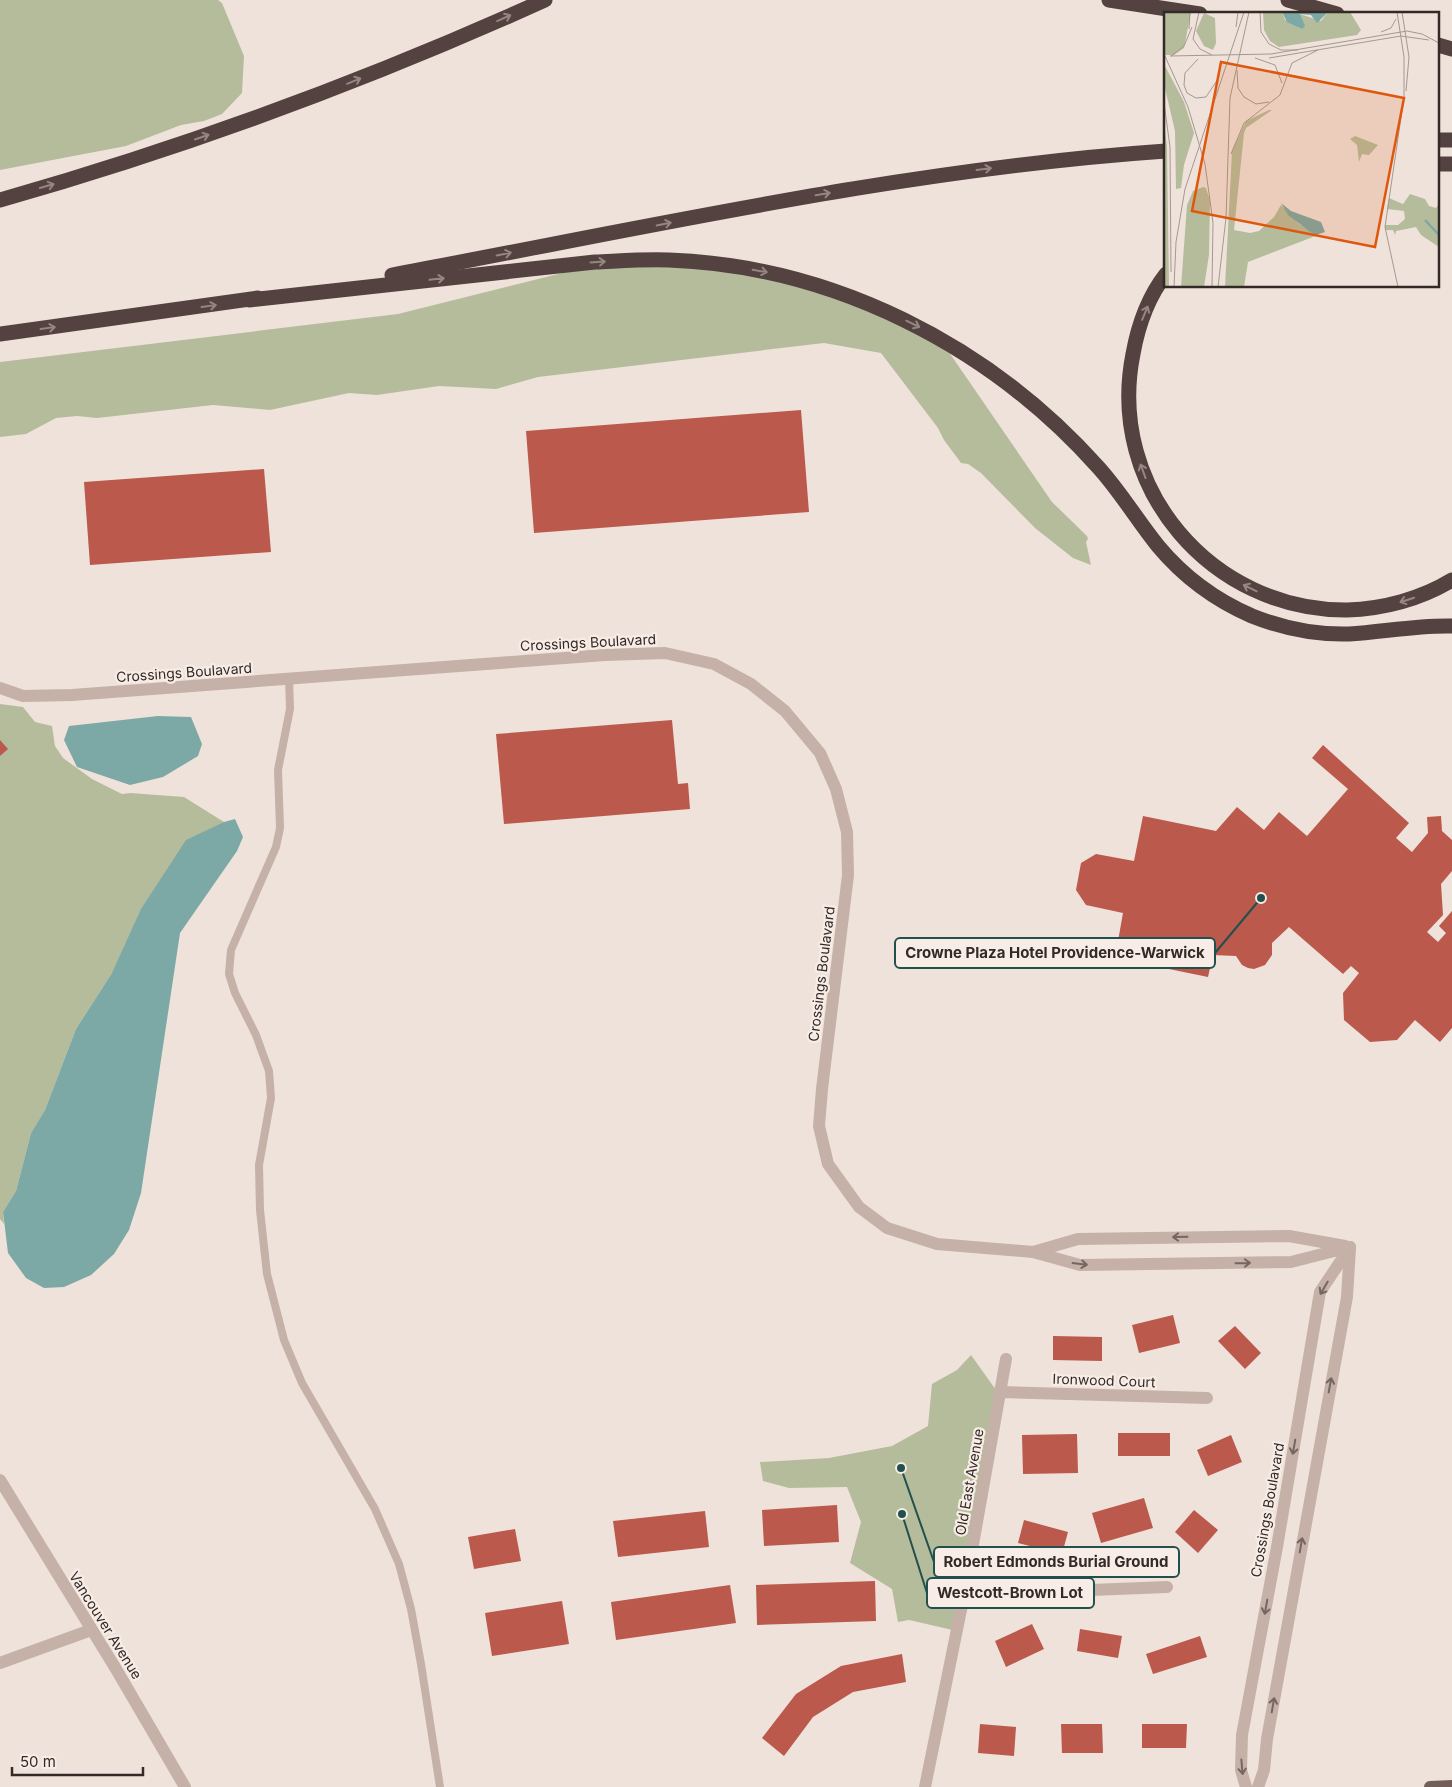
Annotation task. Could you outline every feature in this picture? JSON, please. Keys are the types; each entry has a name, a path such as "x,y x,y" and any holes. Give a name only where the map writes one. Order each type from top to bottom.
{"highway":[{"path":"0,200 152,153 290,106 408,59 545,0"},
{"path":"1109,0 1187,12"},
{"path":"1288,0 1331,12"},
{"path":"1440,45 1452,50"},
{"path":"249,300 384,277 880,184 1016,165 1164,150"},
{"path":"0,334 249,300 585,263 668,260 772,273 848,295 885,310 922,328 954,347 1017,390 1061,428 1100,468 1158,546 1183,572 1203,589 1233,606 1251,615 1286,627 1325,633 1346,634 1408,627 1452,626"},
{"path":"1164,278 1143,316 1136,341 1128,386 1128,409 1135,448 1149,486 1162,510 1182,538 1197,553 1226,576 1265,596 1310,608 1350,610 1381,607 1426,594 1452,580"}],"main road":[{"path":"1430,1787 1452,1786"}],"street":[{"name":"Crossings Boulavard","path":"0,688 23,696 72,695 606,654 665,653 714,664 752,684 785,711 820,753 836,789 847,832 848,875 822,1089 820,1126 828,1164 859,1207 888,1228 937,1244 1033,1252 1080,1265 1291,1262 1350,1247"},
{"name":"Crossings Boulavard","path":"1033,1252 1078,1239 1288,1236 1350,1247"},
{"name":"Crossings Boulavard","path":"1246,1787 1241,1770 1242,1735 1320,1292 1350,1247"},
{"path":"1258,1787 1264,1770 1266,1740 1346,1296 1350,1247"},
{"name":"Old East Avenue","path":"925,1787 964,1595 1006,1360"},
{"name":"Ironwood Court","path":"1000,1392 1207,1398"},
{"name":"Vancouver Avenue","path":"0,1480 185,1787"},
{"path":"964,1595 1167,1587"},
{"path":"0,1663 91,1630"}],"lane":[{"path":"289,679 290,709 278,770 280,828 276,847 231,950 229,974 235,993 256,1035 269,1070 271,1098 259,1165 260,1210 267,1274 284,1340 302,1383 375,1509 399,1564 411,1609 440,1787"}],"green space":[{"path":"0,0 218,0 222,3 244,56 242,93 222,114 204,121 181,125 126,146 0,170"},
{"path":"638,263 743,272 839,297 944,345 1052,502 1087,536 1086,542 1091,565 1073,558 1035,528 981,473 968,464 961,463 944,440 938,428 881,353 824,343 538,377 496,389 439,386 377,395 349,393 270,410 213,405 97,418 77,416 56,418 26,434 0,437 0,362 398,314 570,271"},
{"path":"0,704 23,707 35,722 52,726 55,746 63,758 92,779 122,794 184,797 224,822 112,973 76,1029 45,1110 31,1133 16,1191 3,1212 4,1224 0,1219"},
{"path":"971,1355 1001,1397 957,1631 909,1620 898,1622 892,1589 850,1563 861,1522 847,1487 789,1488 763,1481 760,1462 829,1458 892,1446 928,1426 932,1384 957,1370"}],"water":[{"path":"158,716 191,717 202,744 198,756 163,777 130,785 77,767 64,740 69,726"},
{"path":"235,819 243,837 237,851 180,933 141,1193 129,1230 114,1254 91,1275 64,1287 44,1288 26,1278 8,1253 3,1212 16,1191 31,1133 45,1110 76,1029 112,973 141,909 186,840 224,822"}],"building":[{"path":"801,410 809,512 534,533 526,431"},
{"path":"264,469 271,552 90,565 84,482"},
{"path":"672,720 678,784 688,783 690,809 504,824 496,734"},
{"path":"0,740 8,749 0,756"},
{"path":"1323,745 1409,823 1396,838 1412,852 1428,833 1427,817 1441,816 1442,831 1452,840 1452,871 1441,884 1443,915 1427,932 1438,942 1446,933 1439,926 1452,911 1452,1028 1440,1042 1415,1020 1397,1040 1370,1042 1344,1020 1343,993 1359,973 1351,966 1343,974 1289,927 1272,943 1272,955 1265,965 1254,969 1248,968 1242,965 1236,956 1213,955 1208,977 1115,958 1123,913 1086,905 1076,890 1081,863 1096,854 1134,861 1143,816 1216,831 1237,807 1264,830 1279,812 1307,836 1348,789 1312,758"},
{"path":"1173,1315 1180,1343 1139,1353 1132,1325"},
{"path":"1235,1326 1261,1353 1245,1369 1218,1341"},
{"path":"1053,1336 1102,1337 1102,1361 1053,1360"},
{"path":"1118,1433 1170,1433 1170,1456 1118,1456"},
{"path":"1077,1434 1078,1473 1023,1474 1022,1435"},
{"path":"1231,1435 1242,1462 1208,1476 1197,1450"},
{"path":"1144,1498 1153,1528 1101,1543 1092,1513"},
{"path":"837,1505 839,1542 764,1546 762,1510"},
{"path":"1194,1510 1218,1530 1198,1553 1175,1532"},
{"path":"705,1511 709,1547 618,1557 613,1521"},
{"path":"1024,1520 1068,1532 1062,1554 1018,1543"},
{"path":"515,1529 521,1561 474,1569 468,1537"},
{"path":"875,1581 876,1621 757,1625 756,1585"},
{"path":"730,1585 736,1623 616,1640 611,1602"},
{"path":"562,1601 569,1644 492,1656 485,1613"},
{"path":"1032,1624 1044,1649 1006,1667 995,1641"},
{"path":"1080,1629 1122,1636 1118,1658 1077,1651"},
{"path":"1200,1636 1207,1657 1153,1674 1146,1654"},
{"path":"902,1654 906,1682 853,1692 813,1717 784,1756 762,1738 796,1694 841,1666"},
{"path":"980,1724 1016,1727 1014,1756 978,1753"},
{"path":"1061,1724 1102,1724 1103,1753 1062,1753"},
{"path":"1142,1724 1187,1724 1186,1748 1142,1748"}],"place":[{"name":"Crowne Plaza Hotel Providence-Warwick","path":"1261,898"},
{"name":"Robert Edmonds Burial Ground","path":"901,1468"},
{"name":"Westcott-Brown Lot","path":"902,1514"}]}
